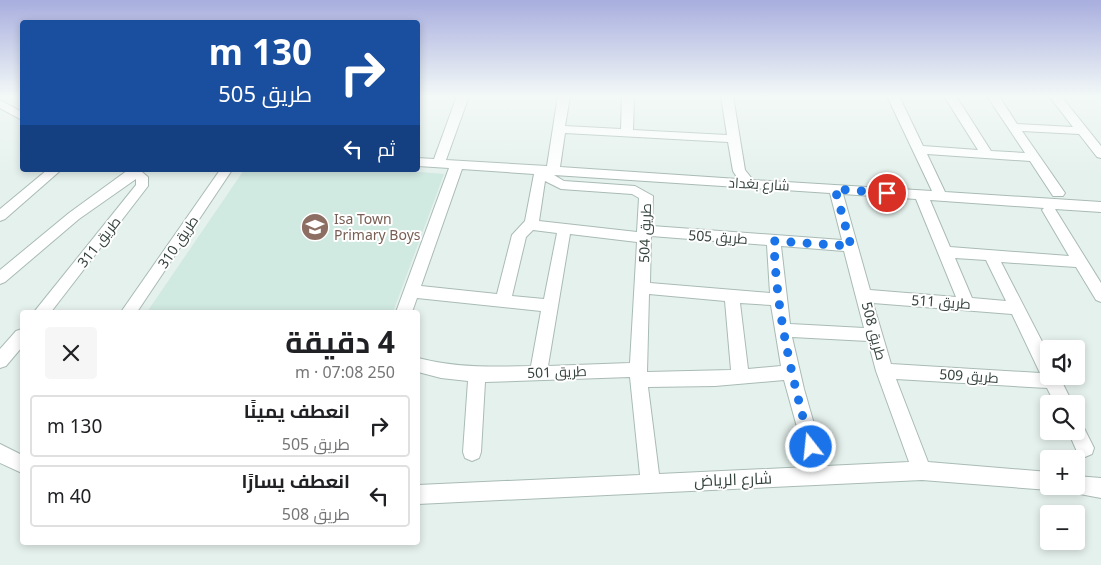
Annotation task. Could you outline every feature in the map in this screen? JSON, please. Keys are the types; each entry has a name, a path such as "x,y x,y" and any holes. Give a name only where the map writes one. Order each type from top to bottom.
{"street":[{"path":"439,163 454,122"},
{"path":"503,301 519,235 531,225 532,213 560,122"},
{"path":"627,122 627,133"},
{"path":"731,122 739,171 749,184"},
{"path":"905,122 941,197"},
{"path":"967,122 987,154"},
{"path":"1011,122 1058,193"},
{"path":"1076,122 1101,154"},
{"path":"1014,127 1083,131"},
{"path":"559,129 734,139"},
{"path":"918,150 1034,156"},
{"name":"شارع بغداد","path":"420,162 545,172 730,182 1101,207"},
{"path":"405,310 457,164"},
{"path":"730,182 739,171"},
{"path":"0,216 53,172"},
{"name":"طريق 311","path":"0,278 67,221 134,172"},
{"name":"طريق 311","path":"44,310 142,186 142,177 136,172"},
{"name":"طريق 310","path":"131,310 225,172"},
{"name":"طريق 504","path":"545,172 561,185 642,192 647,199 638,375"},
{"name":"طريق 508","path":"835,189 884,371 922,471"},
{"path":"921,195 967,304"},
{"path":"1049,210 1101,296"},
{"name":"طريق 505","path":"531,225 564,230 851,246"},
{"path":"538,373 564,230"},
{"path":"774,241 778,300 790,372 820,476"},
{"path":"945,252 1080,262"},
{"path":"991,256 1040,356"},
{"path":"643,288 778,300"},
{"path":"411,291 550,306"},
{"path":"732,296 740,377"},
{"name":"طريق 511","path":"865,296 1017,308"},
{"path":"782,330 874,335"},
{"path":"0,361 20,338"},
{"name":"طريق 501","path":"420,366 441,371 477,375 538,373 740,377 790,372"},
{"name":"طريق 509","path":"884,371 1040,377"},
{"path":"472,452 477,375"},
{"path":"638,375 650,482"},
{"path":"1081,440 1085,448"},
{"path":"0,453 20,463"},
{"name":"شارع الرياض","path":"420,495 650,482 922,471 1040,480"},
{"path":"1085,486 1101,488"}],"shaded area":[{"name":"Isa Town Primary Boys","path":"243,172 420,172 444,174 394,310 148,310"}],"place":[{"name":"Isa Town Primary Boys","path":"315,227"}],"route":[{"path":"811,447 790,372 782,330 776,285 774,241 851,246 835,189 887,193"}]}
